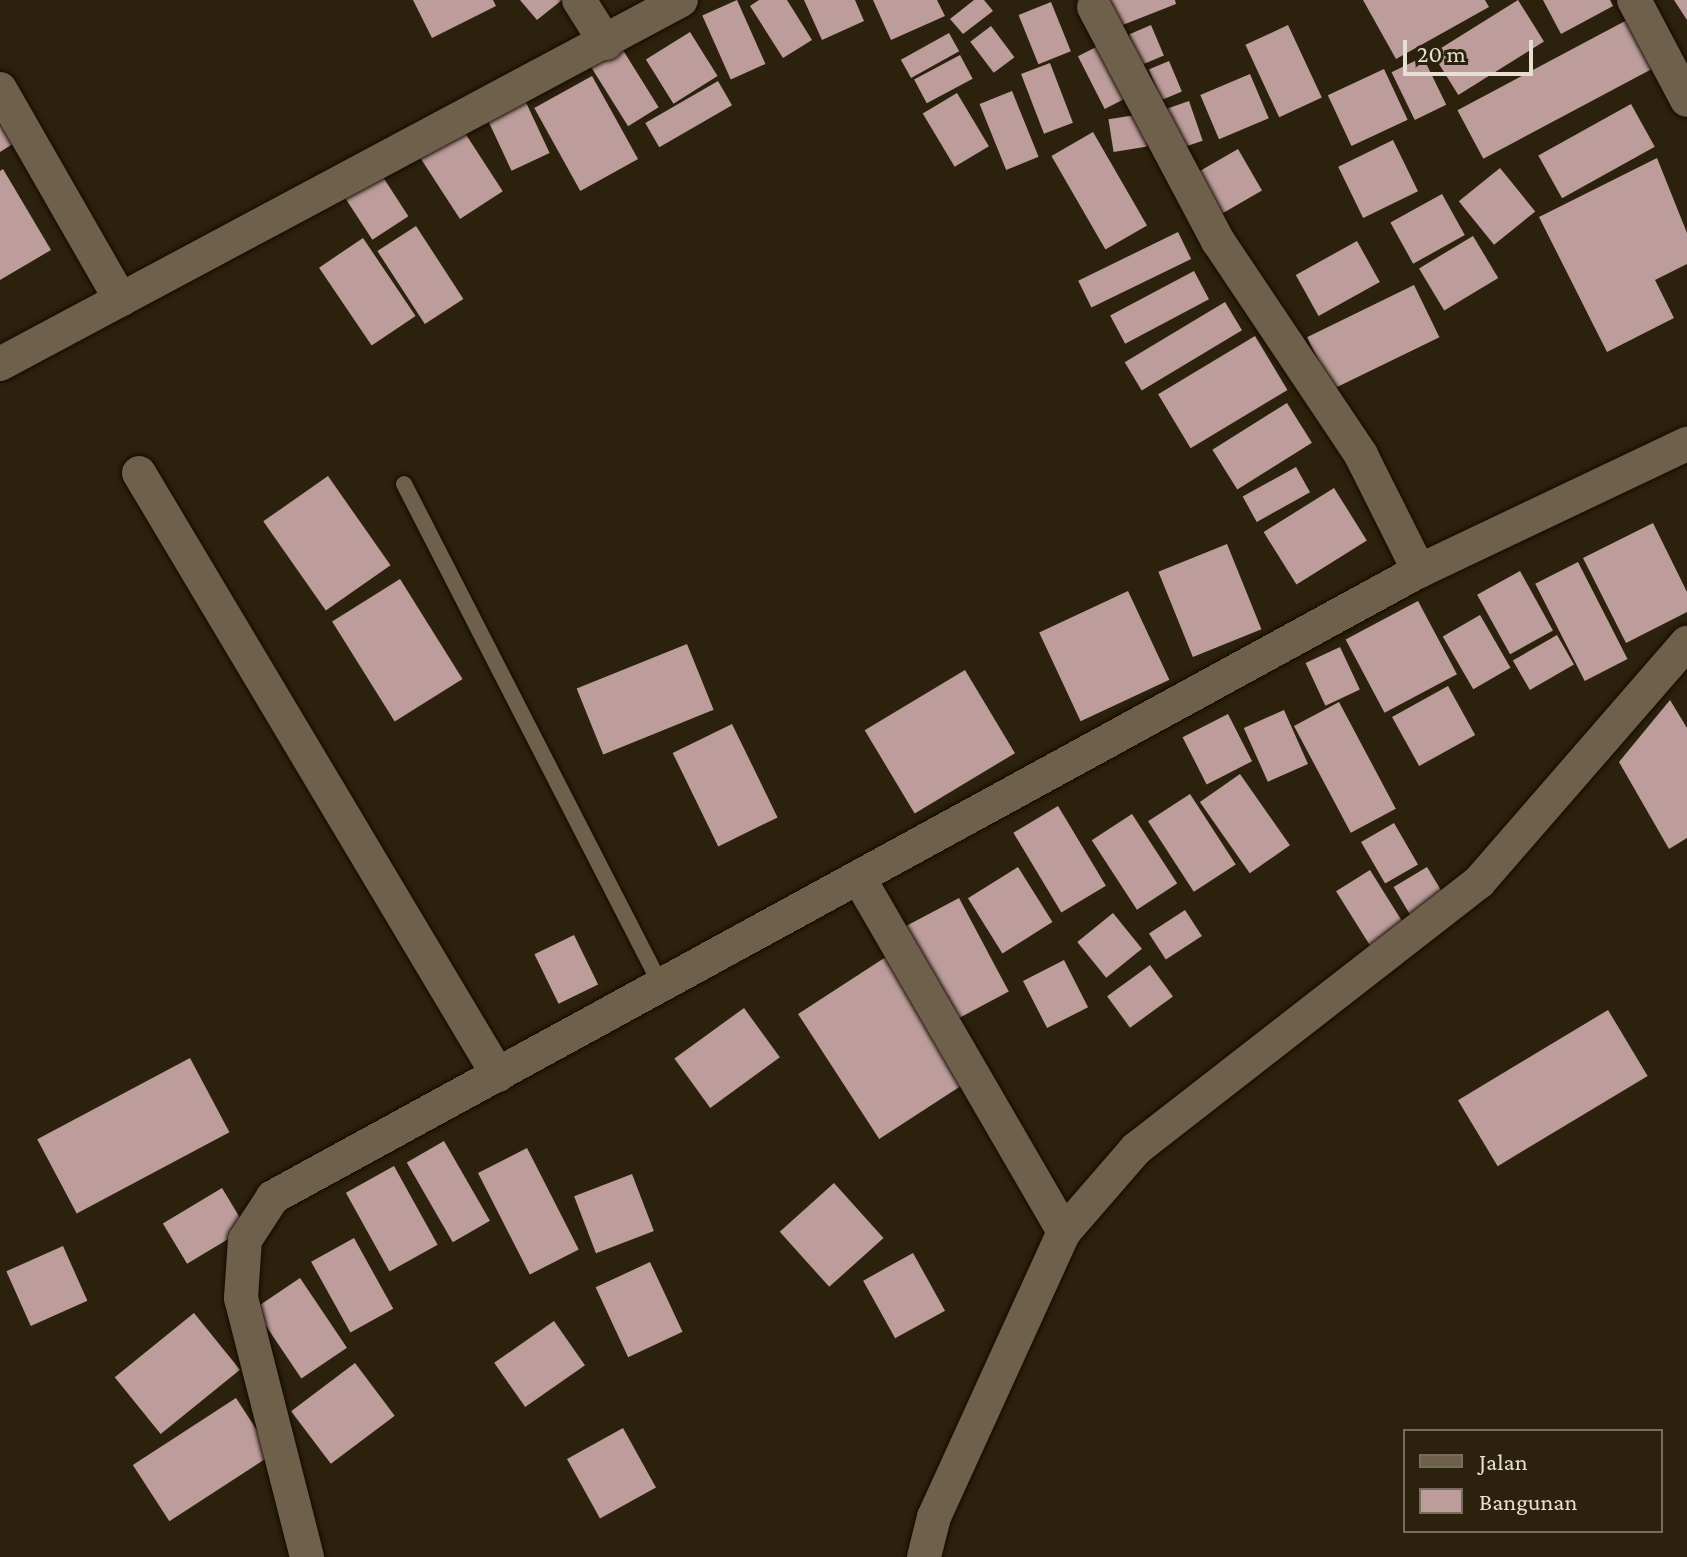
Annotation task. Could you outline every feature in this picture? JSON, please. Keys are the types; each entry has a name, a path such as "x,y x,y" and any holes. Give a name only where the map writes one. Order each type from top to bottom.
{"street":[{"path":"579,0 606,43"},
{"path":"0,364 606,43 681,0"},
{"path":"1634,0 1687,100"},
{"path":"1094,7 1218,241 1361,455 1419,571"},
{"path":"0,89 121,300"},
{"path":"307,1557 241,1298 245,1240 273,1197 860,880 1419,571 1687,444"},
{"path":"139,473 498,1075"},
{"path":"924,1557 934,1517 1064,1232 1136,1149 1479,882 1687,643"},
{"path":"860,880 1064,1232"}],"lane":[{"path":"404,484 662,987"}],"building":[{"path":"413,0 493,0 496,6 432,38"},
{"path":"520,0 562,0 537,20"},
{"path":"737,0 765,64 731,79 702,15"},
{"path":"759,0 787,0 812,40 783,58 750,6"},
{"path":"804,0 855,0 864,21 822,40"},
{"path":"873,0 937,0 945,16 891,40"},
{"path":"974,0 984,0 993,11 963,34 950,19"},
{"path":"1103,0 1175,0 1176,4 1115,28"},
{"path":"1363,0 1485,0 1489,7 1396,59"},
{"path":"1518,0 1544,42 1458,95 1432,54"},
{"path":"1543,0 1610,0 1613,6 1561,34"},
{"path":"1674,0 1687,0 1687,20"},
{"path":"1051,2 1071,51 1038,64 1019,15"},
{"path":"1627,20 1653,69 1483,159 1457,110"},
{"path":"1151,25 1164,55 1142,65 1129,34"},
{"path":"1288,25 1322,98 1279,117 1245,45"},
{"path":"991,26 1014,57 994,73 970,42"},
{"path":"690,32 718,76 673,104 646,60"},
{"path":"949,33 959,51 911,78 901,60"},
{"path":"1110,40 1137,93 1105,109 1078,56"},
{"path":"621,47 659,107 628,126 590,66"},
{"path":"960,55 973,79 927,103 914,79"},
{"path":"1423,57 1446,105 1415,120 1392,72"},
{"path":"1169,61 1182,91 1162,100 1149,70"},
{"path":"1050,63 1073,123 1044,134 1021,74"},
{"path":"1384,69 1408,120 1351,146 1328,95"},
{"path":"1250,74 1269,118 1219,139 1200,95"},
{"path":"592,76 638,159 580,191 534,108"},
{"path":"718,81 732,105 659,147 645,123"},
{"path":"1012,91 1039,157 1006,170 980,104"},
{"path":"957,93 989,146 955,167 923,114"},
{"path":"523,96 550,153 512,171 485,114"},
{"path":"1189,101 1203,141 1179,149 1165,109"},
{"path":"1631,104 1655,147 1562,198 1538,155"},
{"path":"0,106 22,138 0,152"},
{"path":"1142,114 1147,147 1114,152 1108,119"},
{"path":"463,130 503,191 460,219 420,158"},
{"path":"1093,132 1147,226 1105,250 1051,156"},
{"path":"1393,140 1418,191 1363,218 1338,167"},
{"path":"1238,149 1262,191 1220,215 1196,174"},
{"path":"1657,158 1687,233 1687,264 1655,280 1674,318 1607,352 1539,217"},
{"path":"1500,168 1535,212 1494,245 1459,201"},
{"path":"3,169 51,250 0,280 0,171"},
{"path":"379,171 408,216 372,240 343,194"},
{"path":"1442,194 1465,235 1413,264 1390,223"},
{"path":"416,226 463,299 425,324 377,251"},
{"path":"1178,232 1191,259 1091,308 1078,281"},
{"path":"1473,236 1498,278 1444,310 1419,268"},
{"path":"363,238 416,316 372,346 319,268"},
{"path":"1357,241 1380,282 1319,316 1296,275"},
{"path":"1194,271 1209,299 1125,344 1110,316"},
{"path":"1414,285 1439,337 1332,389 1307,337"},
{"path":"1225,302 1242,330 1142,391 1125,362"},
{"path":"1255,336 1287,390 1191,448 1158,394"},
{"path":"1287,403 1312,443 1237,489 1212,450"},
{"path":"1296,467 1310,492 1257,522 1243,497"},
{"path":"328,476 391,565 326,611 263,521"},
{"path":"1334,488 1367,541 1296,585 1264,532"},
{"path":"1653,523 1687,592 1687,612 1626,643 1583,558"},
{"path":"1227,544 1261,629 1193,657 1158,572"},
{"path":"1578,562 1627,659 1585,681 1535,584"},
{"path":"1520,571 1553,630 1510,654 1477,595"},
{"path":"400,579 463,679 395,721 332,621"},
{"path":"1128,591 1169,680 1081,721 1039,632"},
{"path":"1418,601 1457,674 1385,713 1346,639"},
{"path":"1480,615 1510,668 1473,689 1443,636"},
{"path":"1557,635 1574,664 1530,690 1513,660"},
{"path":"687,644 714,710 603,754 577,689"},
{"path":"1340,647 1360,690 1325,706 1306,663"},
{"path":"965,670 1015,753 915,813 865,730"},
{"path":"1448,686 1475,735 1419,766 1392,717"},
{"path":"1670,700 1687,728 1687,838 1669,849 1619,762"},
{"path":"1339,702 1396,809 1351,833 1294,726"},
{"path":"1284,710 1308,764 1268,782 1244,728"},
{"path":"1228,714 1252,761 1207,784 1183,737"},
{"path":"732,724 778,817 718,846 673,753"},
{"path":"1240,774 1290,845 1250,873 1200,802"},
{"path":"1190,794 1236,864 1194,892 1148,821"},
{"path":"1058,806 1106,886 1061,912 1013,833"},
{"path":"1132,814 1177,884 1137,910 1092,840"},
{"path":"1394,823 1418,865 1385,884 1361,842"},
{"path":"1018,867 1052,922 1002,953 968,898"},
{"path":"1427,867 1449,904 1416,924 1394,887"},
{"path":"1370,870 1407,929 1373,951 1336,891"},
{"path":"959,898 1009,992 954,1021 904,927"},
{"path":"1185,910 1202,936 1166,959 1149,933"},
{"path":"1113,913 1142,949 1106,978 1077,942"},
{"path":"574,935 598,984 559,1004 534,954"},
{"path":"892,953 973,1078 879,1139 798,1014"},
{"path":"1064,960 1088,1007 1047,1028 1023,981"},
{"path":"1150,965 1173,997 1130,1028 1107,996"},
{"path":"744,1008 780,1057 710,1108 674,1059"},
{"path":"1608,1010 1648,1076 1498,1166 1458,1100"},
{"path":"190,1058 229,1132 77,1213 37,1139"},
{"path":"444,1141 490,1221 453,1242 407,1162"},
{"path":"527,1148 579,1250 530,1275 478,1173"},
{"path":"394,1166 438,1245 390,1271 346,1193"},
{"path":"632,1174 654,1231 596,1253 574,1196"},
{"path":"834,1183 884,1238 829,1287 780,1232"},
{"path":"222,1188 246,1228 187,1264 163,1224"},
{"path":"354,1238 393,1309 350,1333 311,1262"},
{"path":"63,1246 87,1301 31,1326 6,1271"},
{"path":"913,1253 945,1311 895,1338 863,1281"},
{"path":"650,1262 683,1332 628,1357 596,1287"},
{"path":"300,1278 347,1348 301,1378 254,1309"},
{"path":"194,1313 240,1370 161,1434 115,1377"},
{"path":"554,1321 585,1365 525,1407 494,1363"},
{"path":"355,1363 395,1416 331,1464 291,1411"},
{"path":"236,1398 272,1454 169,1521 133,1465"},
{"path":"623,1428 656,1487 600,1519 567,1459"}]}
